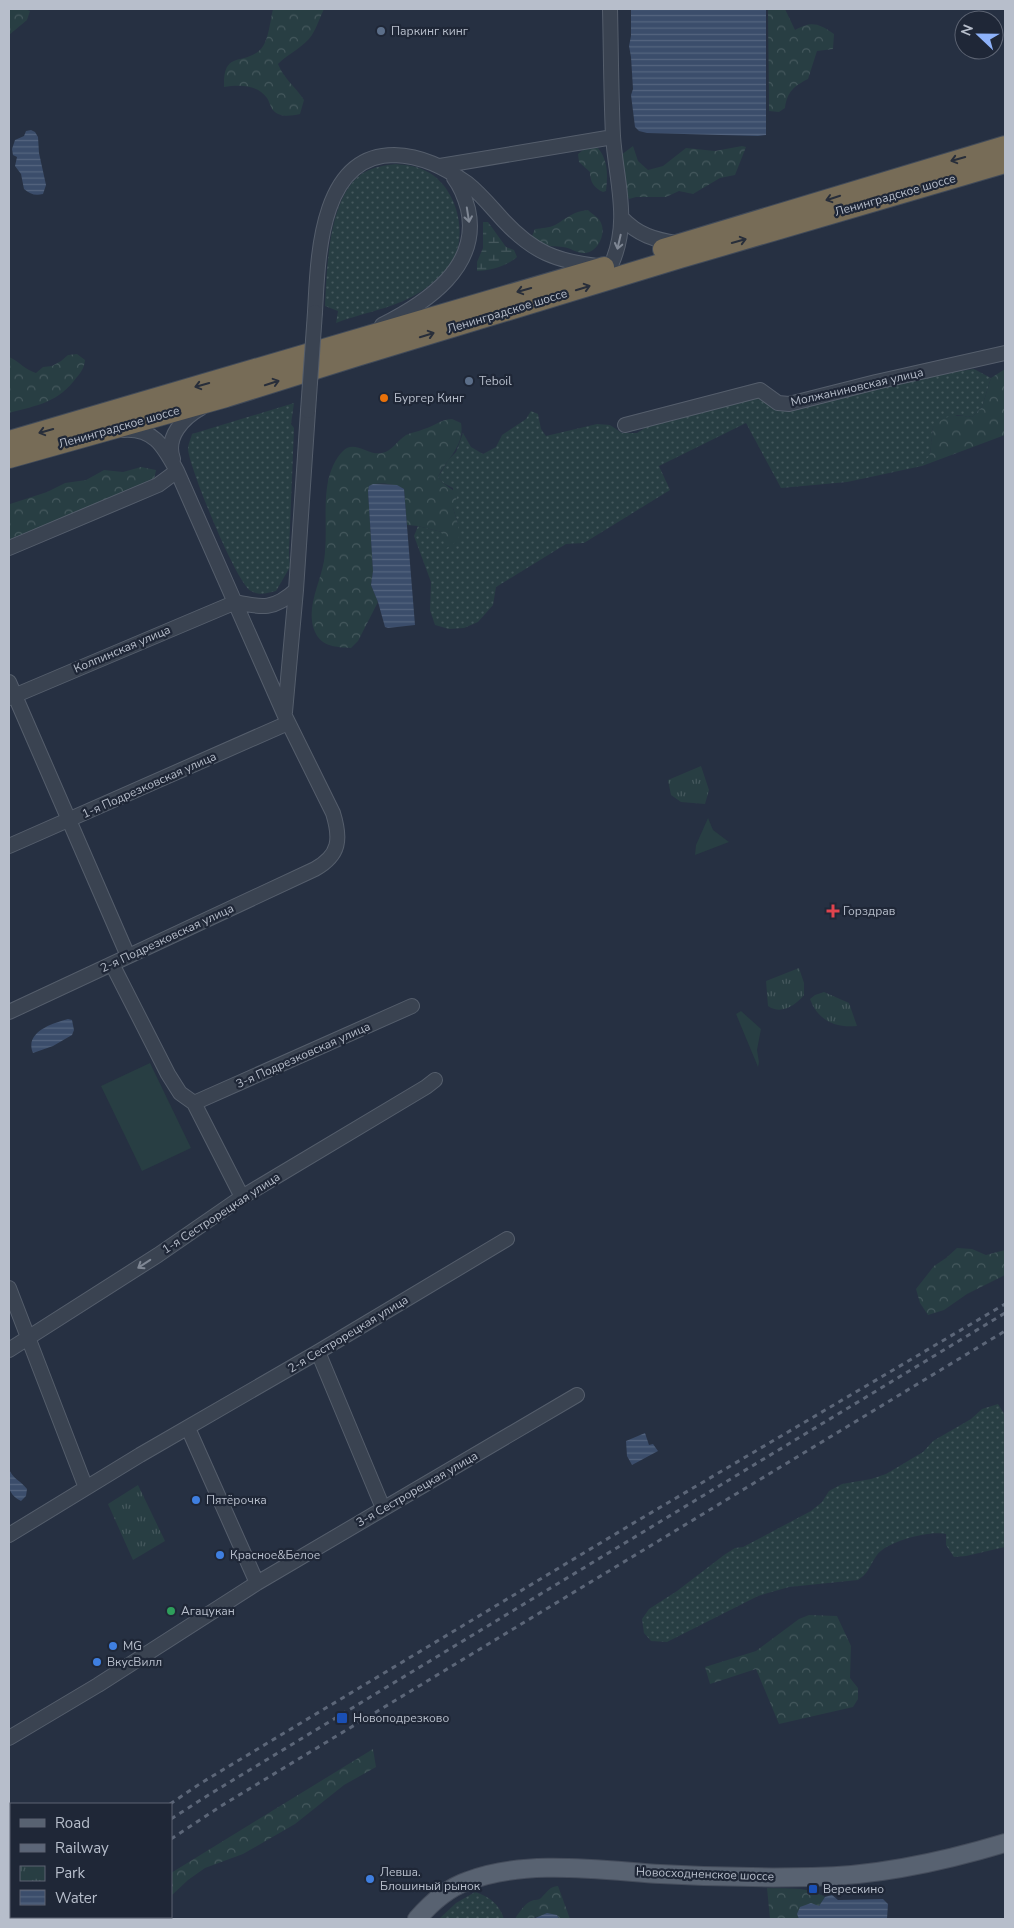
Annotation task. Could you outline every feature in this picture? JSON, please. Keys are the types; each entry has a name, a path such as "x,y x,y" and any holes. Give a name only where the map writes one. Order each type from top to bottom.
{"highway":[{"name":"Ленинградское шоссе","path":"9,441 608,266 1005,146"},
{"name":"Ленинградское шоссе","path":"9,458 226,397 680,258 1005,163"}],"main road":[{"name":"Новосходненское шоссе","path":"417,1919 429,1906 447,1892 467,1881 515,1871 584,1869 747,1877 822,1877 918,1866 970,1854 1005,1843"}],"street":[{"path":"287,719 318,264 325,222 336,191 346,177 355,169 372,159 388,156 416,157 444,169 475,190 514,232 533,248 555,259 570,263 608,266 618,248 622,218 613,137 610,9"},
{"path":"444,169 613,137"},
{"path":"349,342 419,305 447,281 456,270 467,244 470,218 465,197 458,182 444,169"},
{"path":"622,218 630,227 648,237 682,243"},
{"name":"Молжаниновская улица","path":"624,425 760,390 778,403 789,404 885,380 1005,354"},
{"path":"177,472 170,446 178,428 196,411 226,397"},
{"path":"104,432 130,430 152,436 165,448 236,602 287,719"},
{"path":"9,548 158,485 177,472"},
{"path":"236,602 258,607 268,607 287,598 296,590"},
{"name":"Колпинская улица","path":"12,697 236,602"},
{"path":"9,682 12,697 69,820 128,956"},
{"name":"1-я Подрезковская улица","path":"9,846 287,719"},
{"name":"2-я Подрезковская улица","path":"9,1012 325,863 332,856 338,839 333,813 287,719"},
{"path":"112,964 168,1074 180,1093 194,1104 242,1197"},
{"name":"3-я Подрезковская улица","path":"194,1104 412,1006"},
{"name":"1-я Сестрорецкая улица","path":"9,1350 158,1255 242,1197 435,1080"},
{"name":"2-я Сестрорецкая улица","path":"9,1535 140,1455 318,1352 507,1239"},
{"path":"9,1288 86,1488"},
{"path":"318,1352 383,1508"},
{"name":"3-я Сестрорецкая улица","path":"9,1738 122,1670 257,1583 576,1395"},
{"path":"188,1428 257,1583"}],"green space":[{"path":"9,9 25,9 30,11 27,20 9,35"},
{"path":"273,9 324,9 309,39 278,64 283,74 304,100 300,114 289,116 278,114 272,109 263,93 253,88 247,86 224,87 225,75 230,63 253,55 263,46"},
{"path":"768,9 785,9 795,30 806,25 815,24 824,27 834,34 833,49 817,51 808,79 792,90 787,98 785,108 779,112 769,111"},
{"path":"633,146 638,161 648,170 663,166 686,148 715,151 742,146 746,147 735,175 720,178 693,194 679,191 666,197 636,197 629,199 622,184 624,169 621,155"},
{"path":"590,147 598,148 604,158 607,185 606,191 603,192 595,187 590,172 579,162 578,154"},
{"path":"396,164 426,171 445,187 456,209 459,222 460,235 454,258 447,269 421,292 385,308 336,323 338,311 325,306 329,253 336,215 351,184 363,173 371,169"},
{"path":"588,210 599,219 603,230 598,245 591,252 583,253 569,248 543,246 532,236 535,229 553,226 575,213"},
{"path":"483,222 488,222 506,247 514,250 517,257 498,267 477,271 477,262 483,248"},
{"path":"77,354 85,360 80,373 70,386 47,402 9,413 9,357 36,373 43,367 52,366 61,361 68,355"},
{"path":"974,369 991,378 982,407 972,417 957,415 933,427 930,455 922,466 847,482 781,488 746,423 659,466 670,490 584,543 566,544 496,587 493,605 478,622 464,628 449,629 435,625 430,610 431,582 414,536 418,526 442,532 458,524 453,508 453,488 443,483 438,477 449,459 456,452 463,433 471,447 483,454 496,447 502,435 526,419 531,411 538,414 541,429 546,436 597,424 610,425 622,433 637,433 657,420 752,397 764,399 775,407 912,378"},
{"path":"1005,369 1005,435 922,466 930,454 933,427 951,416 972,417 982,407 991,378"},
{"path":"294,403 291,424 294,428 290,567 276,591 264,594 257,593 251,591 244,584 225,548 196,478 188,447 192,434"},
{"path":"452,419 461,423 462,431 458,445 438,477 458,494 453,508 458,524 459,540 445,549 442,532 407,525 404,489 387,484 373,484 369,486 373,571 371,585 378,602 358,641 351,648 335,646 321,641 312,623 312,605 324,561 328,481 335,461 347,448 352,447 377,453 386,452 406,435"},
{"path":"141,467 156,470 154,480 9,541 10,504 47,492 65,483 86,480 104,470 123,472"},
{"path":"701,766 709,790 705,804 681,802 671,795 668,780"},
{"path":"708,818 713,830 729,842 695,855 696,845"},
{"path":"799,968 804,983 804,995 787,1008 778,1010 768,1006 766,981"},
{"path":"824,992 849,1003 857,1026 835,1024 818,1013 810,999"},
{"path":"741,1011 761,1029 757,1050 758,1067 736,1014"},
{"path":"150,1063 191,1148 142,1171 101,1086"},
{"path":"957,1248 972,1249 986,1255 1005,1250 1005,1275 967,1294 944,1310 928,1315 920,1303 916,1289 934,1266"},
{"path":"998,1404 1005,1415 1005,1547 954,1557 946,1545 946,1534 920,1535 899,1541 882,1550 858,1580 789,1587 758,1596 667,1642 651,1641 644,1633 642,1619 649,1609 677,1591 724,1555 811,1511 822,1502 829,1491 842,1484 871,1479 886,1474 923,1452 933,1441 971,1419 982,1409"},
{"path":"138,1485 165,1541 133,1560 108,1504"},
{"path":"809,1615 837,1616 851,1646 850,1678 858,1688 858,1699 853,1707 779,1724 756,1669 710,1684 705,1667 756,1651 799,1619"},
{"path":"373,1749 376,1767 344,1785 295,1824 243,1854 205,1868 172,1895 172,1872"},
{"path":"558,1886 570,1919 559,1919 557,1915 535,1917 533,1919 515,1919 529,1902 540,1899 551,1888"},
{"path":"767,1888 790,1888 811,1891 825,1897 819,1906 797,1914 799,1919 770,1919"},
{"path":"475,1892 493,1902 500,1909 504,1919 439,1919 456,1903"},
{"path":"102,1918 144,1918 142,1919 100,1919"}],"water":[{"path":"631,9 766,9 766,135 647,133 639,131 635,127 631,95 633,89 629,46"},
{"path":"31,130 38,137 39,153 46,185 43,194 40,195 33,194 24,189 21,174 15,166 17,157 13,155 12,149 15,140 24,136 26,131"},
{"path":"373,484 397,485 404,489 415,625 385,627 371,585 373,571 368,491 369,486"},
{"path":"68,1019 72,1020 74,1030 72,1035 53,1046 33,1053 31,1046 36,1034 48,1026"},
{"path":"645,1433 649,1445 653,1444 658,1451 632,1465 627,1456 626,1441"},
{"path":"9,1469 12,1475 27,1489 26,1496 21,1501 13,1495 9,1488"},
{"path":"832,1895 838,1900 883,1899 888,1904 887,1919 799,1919 797,1914 800,1907 811,1903 819,1906 825,1897"},
{"path":"547,1913 557,1915 559,1919 533,1919"}],"railway":[{"path":"171,1803 201,1783 637,1521 1005,1304"},
{"path":"172,1818 1005,1313"},
{"path":"172,1838 221,1806 1005,1331"}],"place":[{"name":"Паркинг кинг","path":"381,31"},
{"name":"Teboil","path":"469,381"},
{"name":"Бургер Кинг","path":"384,398"},
{"name":"Горздрав","path":"833,911"},
{"name":"Пятёрочка","path":"196,1500"},
{"name":"Красное&Белое","path":"220,1555"},
{"name":"Агацукан","path":"171,1611"},
{"name":"MG","path":"113,1646"},
{"name":"ВкусВилл","path":"97,1662"},
{"name":"Новоподрезково","path":"342,1718"},
{"name":"Левша. Блошиный рынок","path":"370,1879"},
{"name":"Верескино","path":"813,1889"}]}
